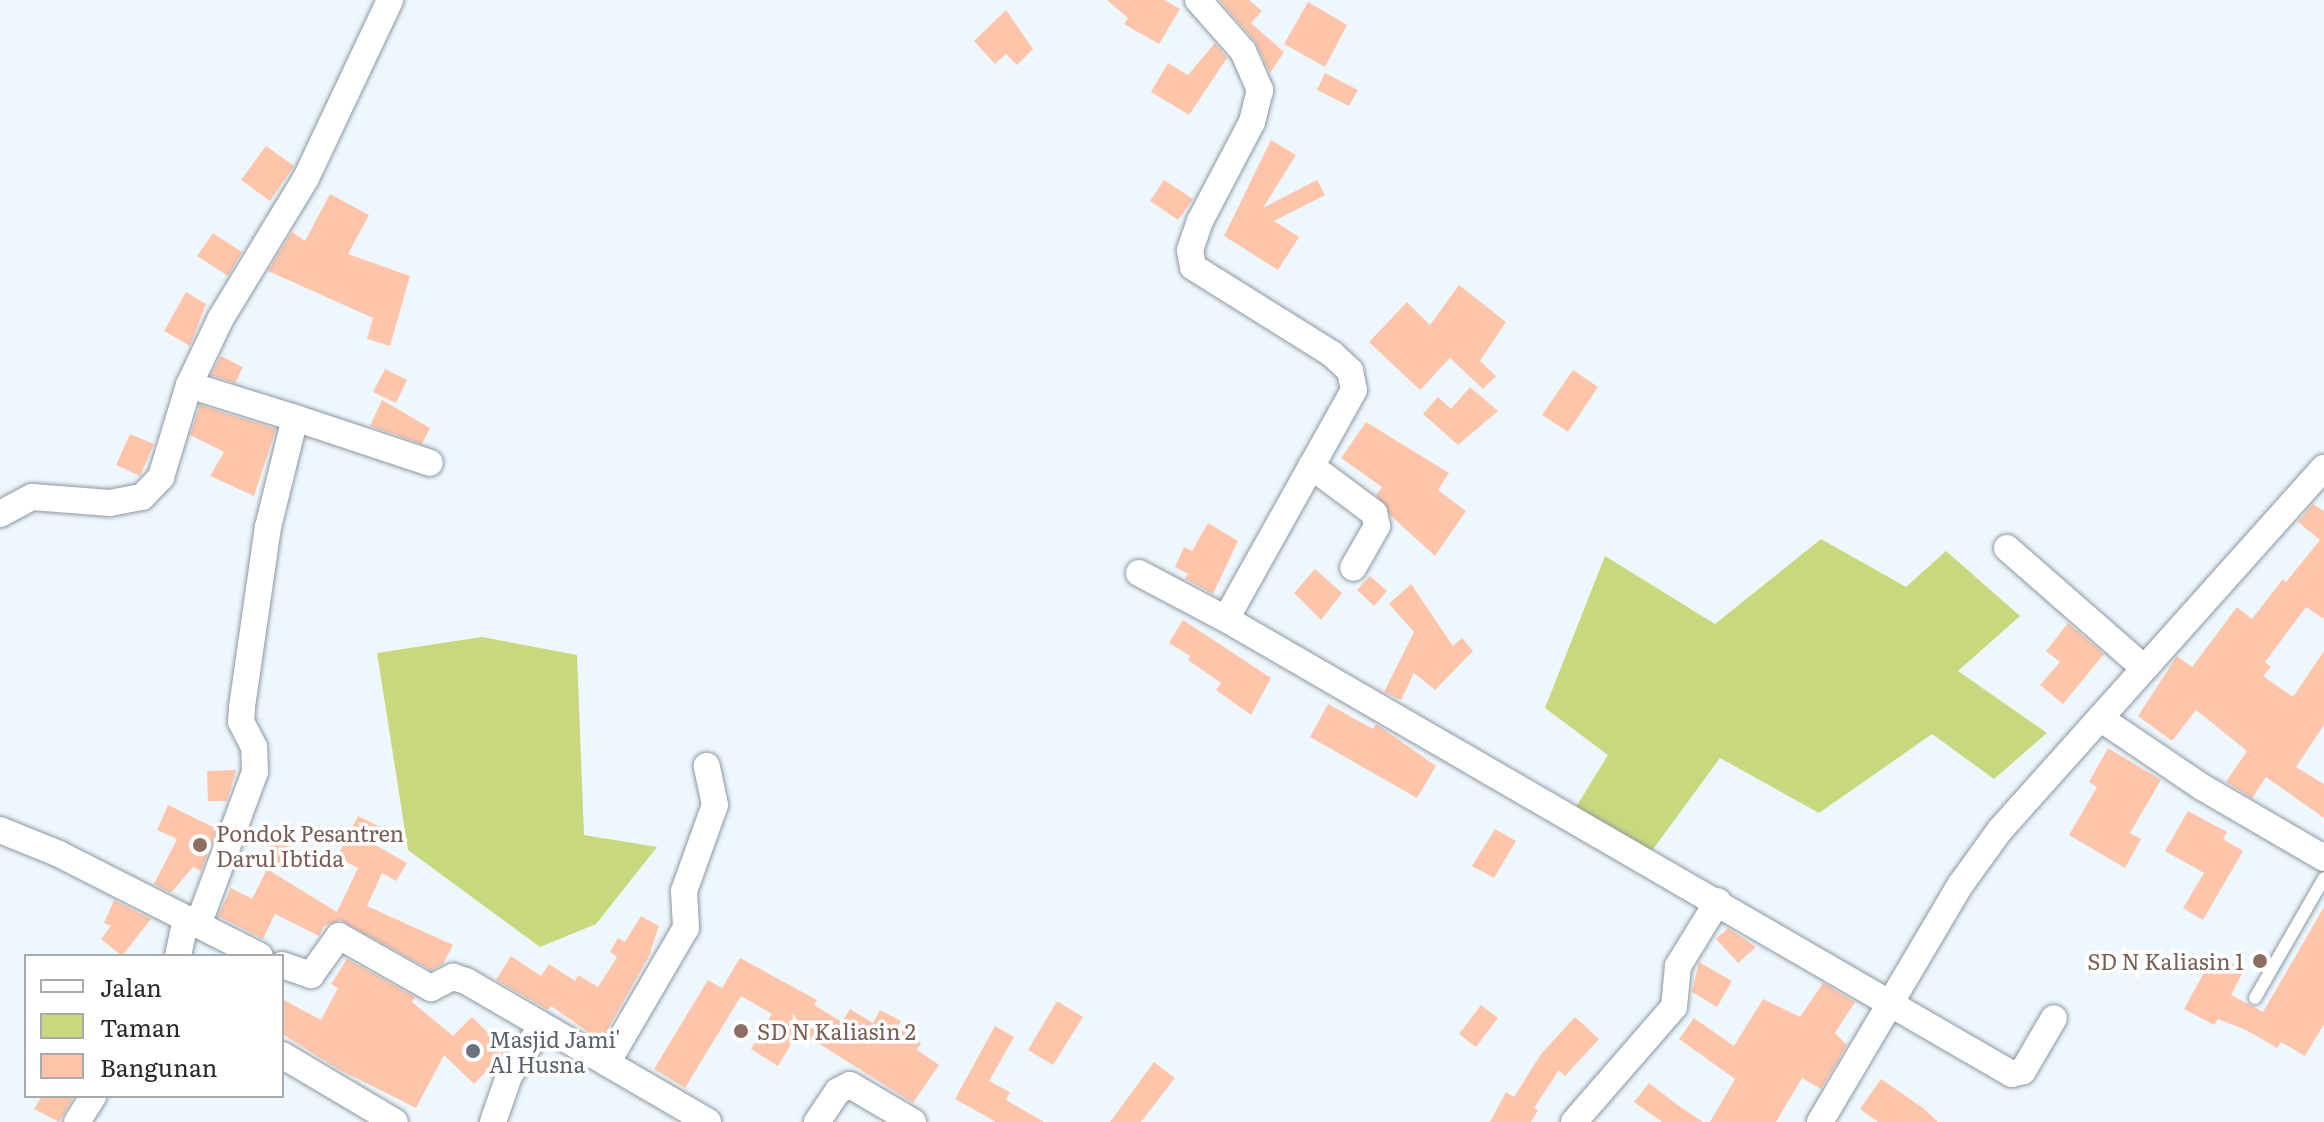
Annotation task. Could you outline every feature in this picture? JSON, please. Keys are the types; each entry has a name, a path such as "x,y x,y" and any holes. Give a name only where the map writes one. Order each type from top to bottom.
{"street":[{"path":"0,514 32,497 110,503 142,497 161,477 189,385 221,318 318,154 390,0"},
{"path":"1198,0 1243,51 1260,90 1252,122 1200,221 1190,250 1193,267 1332,354 1350,371 1354,390 1226,619"},
{"path":"189,385 430,463"},
{"path":"179,954 255,772 254,747 241,722 242,707 268,527 295,418"},
{"path":"1311,466 1374,513 1377,526 1353,568"},
{"path":"1820,1122 1889,1001 2000,830 2142,666 2324,468"},
{"path":"2007,548 2142,666"},
{"path":"1139,573 1226,619 1600,839 1718,901 2014,1074 2023,1071 2054,1018"},
{"path":"2100,718 2202,787 2324,858"},
{"path":"607,1063 686,928 684,891 715,805 707,766"},
{"path":"0,830 256,954"},
{"path":"1574,1122 1674,1007 1678,966 1718,901"},
{"path":"284,966 311,975 339,936 431,988 453,977 466,981 708,1122"},
{"path":"493,1122 509,1076 541,1027"},
{"path":"284,1056 395,1122"},
{"path":"817,1122 838,1091 850,1085 913,1122"},
{"path":"77,1122 92,1098"}],"lane":[{"path":"2255,998 2324,878"}],"green space":[{"path":"1821,539 1906,587 1946,551 2020,616 1958,671 2047,733 1994,779 1932,734 1819,813 1720,758 1651,852 1576,807 1608,755 1545,708 1605,556 1715,624"},
{"path":"482,637 577,655 584,835 657,847 596,924 540,947 408,850 377,653"}],"building":[{"path":"1107,0 1164,0 1180,9 1159,44 1124,24 1128,18"},
{"path":"1219,0 1249,0 1262,11 1251,23 1284,52 1270,73 1255,41"},
{"path":"1308,2 1347,25 1325,67 1284,44"},
{"path":"1006,10 1033,49 1017,65 1006,54 995,64 974,41"},
{"path":"1215,43 1227,58 1189,115 1151,92 1168,63 1188,75"},
{"path":"1325,73 1358,90 1349,106 1317,90"},
{"path":"1271,140 1296,155 1263,208 1317,180 1325,195 1274,221 1299,237 1278,270 1224,236"},
{"path":"266,146 294,166 270,201 241,180"},
{"path":"1164,180 1193,199 1178,220 1150,201"},
{"path":"330,194 369,215 348,254 410,276 390,346 367,339 373,318 268,271 292,232 305,241"},
{"path":"213,233 242,252 228,276 197,256"},
{"path":"1459,285 1506,322 1480,361 1496,376 1483,389 1450,358 1420,390 1369,342 1407,302 1430,325"},
{"path":"186,292 206,304 190,346 164,331"},
{"path":"221,356 243,367 235,383 211,375"},
{"path":"385,369 407,380 396,403 373,392"},
{"path":"1573,370 1598,387 1568,432 1542,415"},
{"path":"1470,387 1498,411 1458,445 1423,414 1438,397 1451,409"},
{"path":"382,400 430,428 422,444 370,426"},
{"path":"200,405 276,429 254,496 210,476 224,452 190,435"},
{"path":"1366,422 1449,473 1438,490 1466,511 1435,556 1391,516 1376,495 1382,487 1341,458"},
{"path":"130,434 154,444 140,476 116,465"},
{"path":"2313,504 2324,511 2324,619 2306,607 2265,662 2271,667 2263,676 2293,697 2324,651 2324,725 2296,767 2324,784 2324,818 2266,777 2252,798 2226,782 2247,751 2196,710 2172,741 2138,716 2177,656 2192,667 2237,607 2252,619 2283,579 2286,582 2320,540 2298,522"},
{"path":"1208,523 1238,541 1213,594 1185,579 1188,574 1175,567 1184,547 1192,551"},
{"path":"1315,569 1342,593 1321,620 1294,593"},
{"path":"1370,576 1387,591 1374,606 1357,590"},
{"path":"1411,584 1453,646 1462,638 1473,651 1435,690 1414,673 1401,700 1384,692 1414,632 1389,604"},
{"path":"1183,620 1271,678 1251,715 1216,690 1221,683 1188,660 1190,656 1169,643"},
{"path":"2068,623 2104,654 2063,704 2040,685 2060,662 2046,651"},
{"path":"1328,704 1373,729 1376,724 1436,766 1417,798 1310,737"},
{"path":"2108,748 2161,780 2130,833 2141,839 2125,868 2069,835 2097,787 2089,782"},
{"path":"236,770 227,801 208,801 207,771"},
{"path":"168,805 217,829 201,871 193,867 171,893 154,884 177,839 157,830"},
{"path":"2188,811 2227,832 2223,839 2243,851 2203,920 2183,908 2204,873 2165,851"},
{"path":"358,816 380,827 372,843 407,863 396,881 382,873 367,906 453,945 443,964 431,970 340,920 324,926 319,936 275,914 263,939 218,916 231,888 252,899 267,869 337,912 358,868 337,857"},
{"path":"1495,829 1516,841 1494,878 1472,866"},
{"path":"272,838 291,846 281,870 262,862"},
{"path":"114,900 151,919 124,954 101,939 111,926 104,923"},
{"path":"2324,907 2324,1024 2305,1056 2281,1042 2277,1048 2246,1030 2218,1019 2214,1025 2184,1009 2214,954 2244,970 2231,995 2263,1012"},
{"path":"641,916 659,926 649,956 601,1041 551,1006 548,1010 496,980 511,956 541,976 549,964 575,981 578,975 598,987 617,957 610,952 618,938 625,942"},
{"path":"1728,928 1756,947 1738,963 1716,939"},
{"path":"740,958 817,1000 814,1005 842,1022 850,1009 873,1023 880,1010 901,1021 898,1027 921,1043 917,1050 939,1065 913,1103 799,1031 778,1066 751,1049 772,1014 741,996 685,1088 654,1069 708,980 722,988"},
{"path":"347,959 415,997 412,1002 453,1036 472,1017 506,1051 474,1084 444,1055 416,1108 338,1069 284,1035 284,1000 321,1020 338,988 331,984"},
{"path":"1699,962 1732,981 1717,1007 1692,992"},
{"path":"1823,983 1855,1002 1835,1033 1847,1045 1821,1089 1802,1078 1776,1122 1710,1122 1735,1079 1679,1039 1694,1018 1734,1046 1763,999 1800,1017"},
{"path":"1057,1001 1083,1017 1053,1065 1028,1050"},
{"path":"1481,1005 1498,1018 1476,1047 1459,1034"},
{"path":"1575,1017 1599,1039 1565,1076 1559,1070 1534,1108 1538,1110 1531,1122 1490,1122 1506,1092 1514,1097 1541,1054"},
{"path":"995,1026 1014,1037 989,1081 1010,1092 1006,1100 1044,1122 996,1122 955,1099"},
{"path":"1154,1062 1175,1078 1141,1122 1110,1122"},
{"path":"1881,1079 1938,1122 1878,1122 1860,1109"},
{"path":"1649,1083 1703,1122 1662,1122 1634,1102"},
{"path":"41,1098 73,1098 59,1122 34,1109"}],"place":[{"name":"Pondok Pesantren Darul Ibtida","path":"200,845"},
{"name":"SD N Kaliasin 1","path":"2260,961"},
{"name":"SD N Kaliasin 2","path":"741,1031"},
{"name":"Masjid Jami' Al Husna","path":"473,1051"}]}
